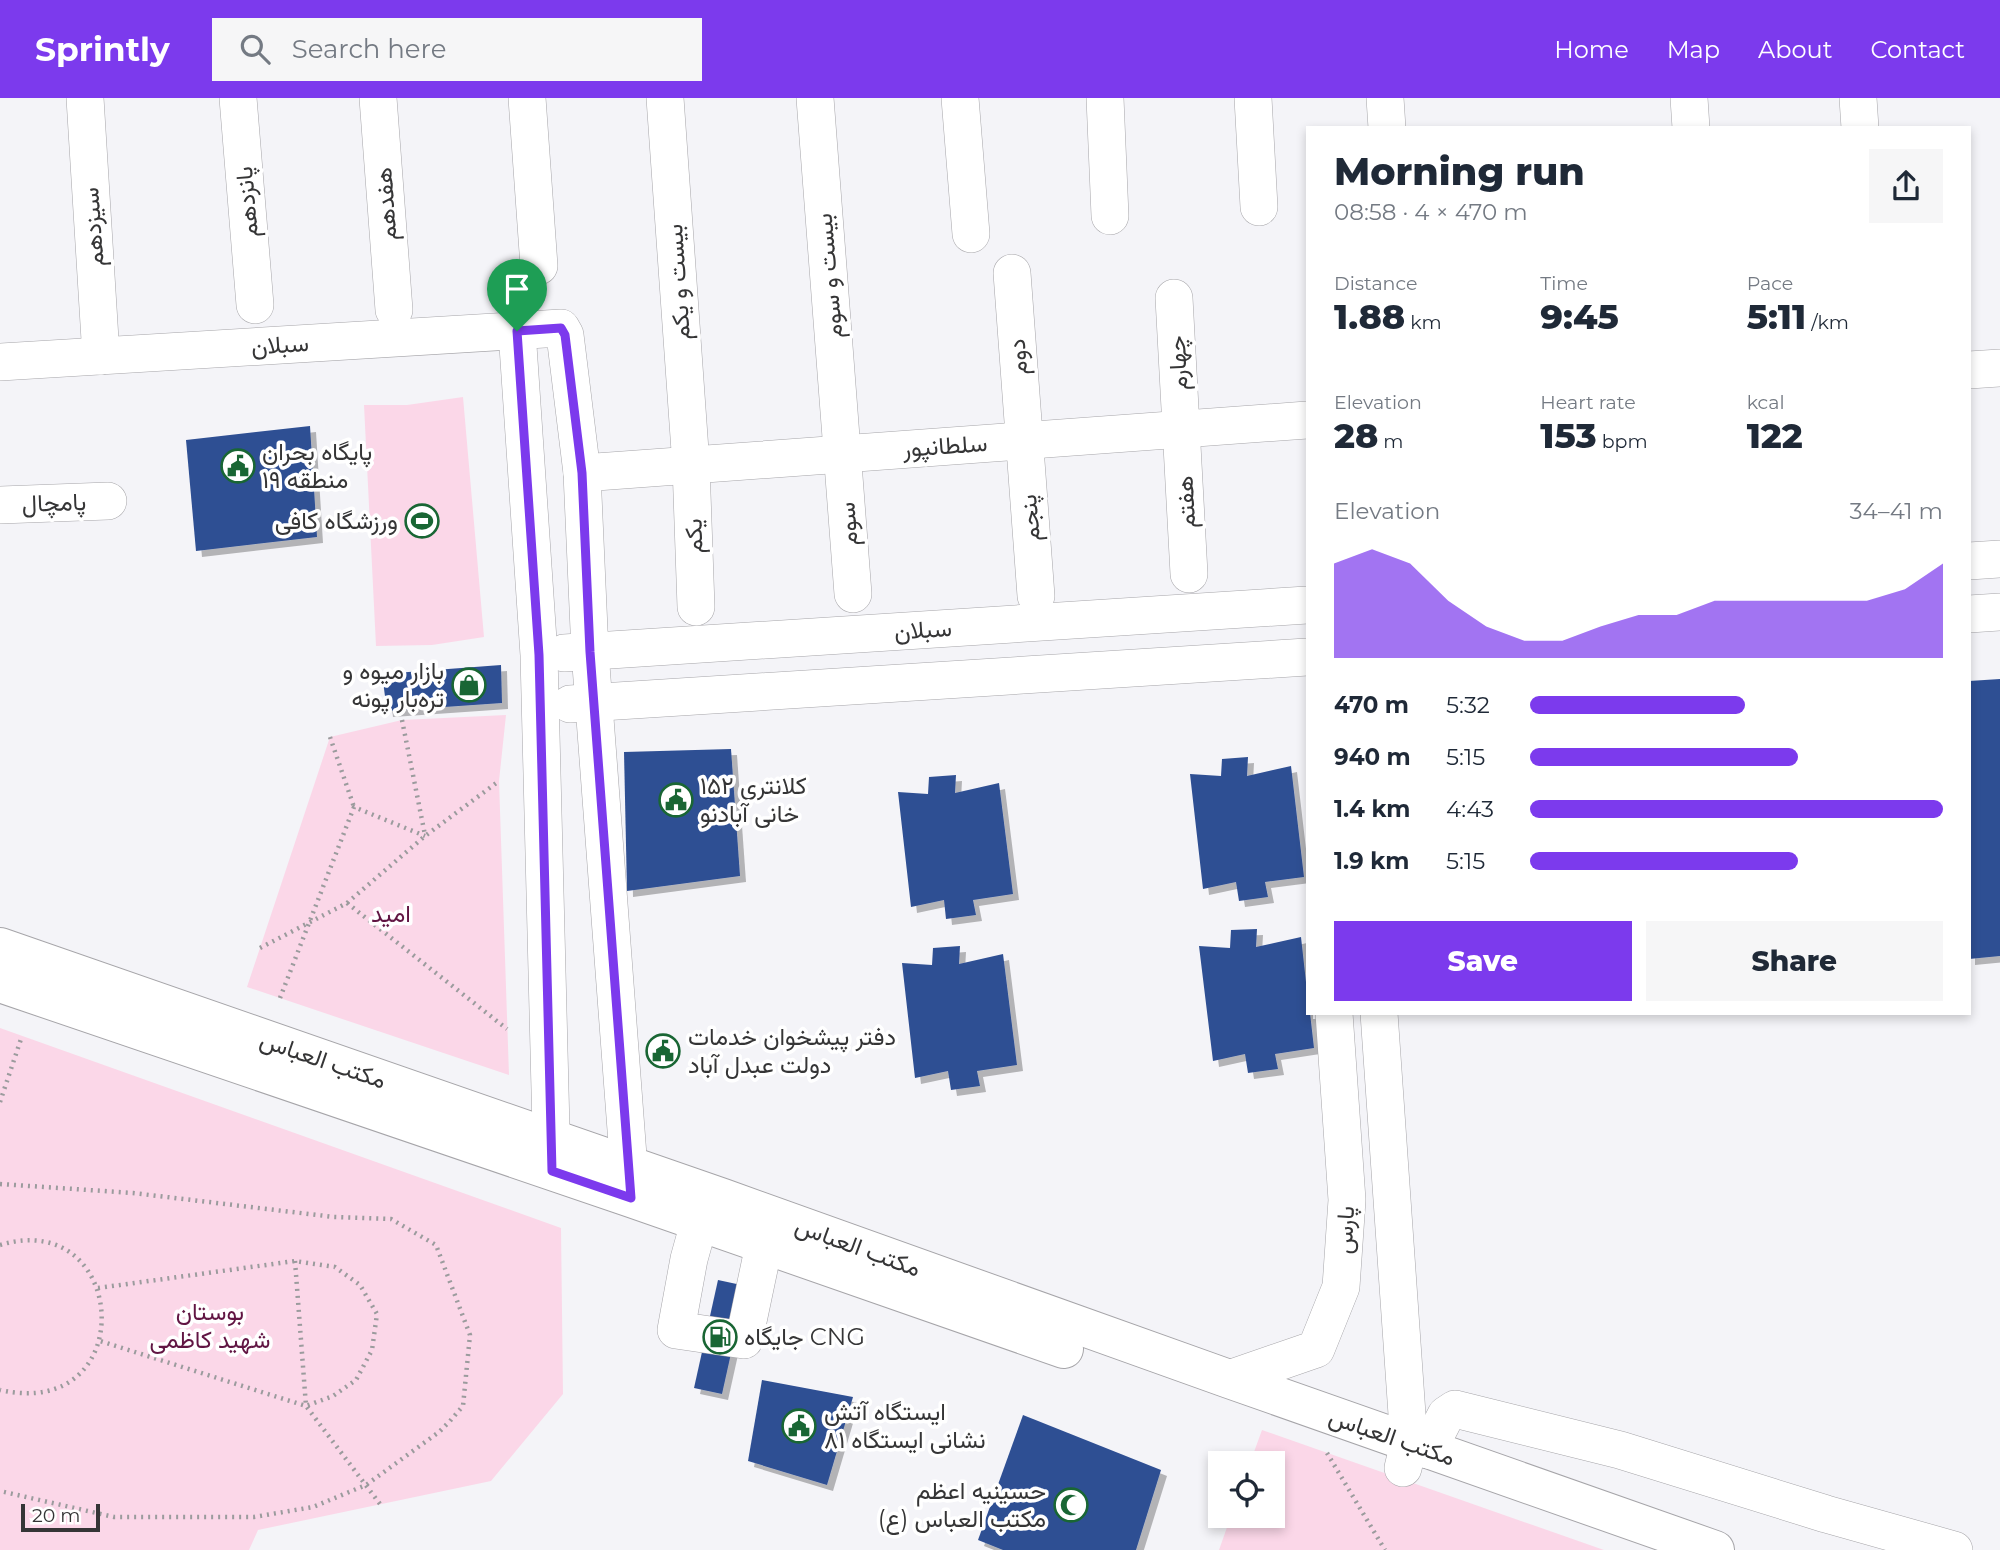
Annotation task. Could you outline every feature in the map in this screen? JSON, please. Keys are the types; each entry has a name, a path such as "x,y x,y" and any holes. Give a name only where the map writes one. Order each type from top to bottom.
{"main road":[{"name":"مکتب العباس","path":"0,947 552,1155"},
{"name":"مکتب العباس","path":"0,982 631,1182 723,1198 814,1247 1413,1454 1715,1550"},
{"name":"مکتب العباس","path":"631,1182 699,1223 764,1245 814,1247 1229,1379 1413,1454 1634,1550"}],"street":[{"name":"سیزدهم","path":"85,98 101,356"},
{"name":"پانزدهم","path":"238,98 256,305"},
{"name":"هفدهم","path":"378,98 394,310"},
{"path":"527,98 539,266"},
{"name":"بیست و یکم","path":"665,98 691,465"},
{"name":"بیست و سوم","path":"815,98 844,454"},
{"path":"960,98 971,234"},
{"path":"1105,98 1110,216"},
{"path":"1253,98 1259,207"},
{"path":"1385,98 1387,126"},
{"path":"1689,98 1690,126"},
{"path":"1858,98 1860,126"},
{"name":"دوم","path":"1012,273 1023,440"},
{"name":"چهارم","path":"1174,298 1182,429"},
{"name":"سبلان","path":"0,362 561,328 565,335 582,473"},
{"path":"517,331 539,655 552,1155"},
{"path":"1971,370 2000,368"},
{"name":"سلطانپور","path":"582,473 1306,420"},
{"name":"هفتم","path":"1182,429 1189,574"},
{"name":"پنجم","path":"1023,440 1036,596"},
{"name":"سوم","path":"844,454 853,594"},
{"name":"یکم","path":"691,465 696,607"},
{"path":"582,473 590,652 631,1182"},
{"name":"پامچال","path":"0,505 108,501"},
{"path":"1971,561 2000,559"},
{"name":"سبلان","path":"539,655 1302,605"},
{"path":"1302,605 1306,644"},
{"path":"1971,614 2000,612"},
{"name":"سبلان","path":"541,705 1306,654"},
{"name":"پارس","path":"1229,1379 1317,1349 1341,1287 1347,1200 1334,1015"},
{"name":"پارس","path":"1379,1015 1413,1454"},
{"path":"1347,1200 1392,1200"},
{"path":"699,1223 676,1330 744,1340 764,1245"},
{"path":"1413,1454 1446,1415 1455,1409 1620,1450 1826,1514 1954,1550"}],"path":[{"path":"402,720 425,836"},
{"path":"281,998 354,807 330,737"},
{"path":"260,948 346,903 425,836 499,781"},
{"path":"354,807 425,836"},
{"path":"346,903 507,1029"},
{"path":"0,1102 22,1036"},
{"path":"0,1184 134,1193 334,1217 391,1219 436,1245 470,1335 463,1406 439,1432 366,1485 313,1507 254,1517 114,1517 0,1491"},
{"path":"0,1245 16,1240 41,1241 65,1250 85,1266 98,1287 103,1314 100,1341 88,1363 70,1381 47,1392 22,1395 0,1390"},
{"path":"295,1261 306,1406 380,1504"},
{"path":"98,1287 295,1261 335,1267 360,1284 377,1314 372,1350 356,1380 333,1396 306,1406 100,1341"},
{"path":"1327,1453 1385,1550"}],"green space":[{"name":"ورزشگاه کافی","path":"463,397 484,637 432,645 376,646 364,405 407,405"},
{"name":"امید","path":"506,715 499,781 509,1075 247,987 330,737 402,720"},
{"name":"بوستان شهید کاظمی","path":"0,1028 561,1228 563,1394 491,1481 258,1530 249,1550 0,1550"},
{"path":"1262,1430 1604,1550 1219,1550 1227,1528 1285,1528 1285,1451 1254,1451"}],"building":[{"path":"310,426 317,537 196,551 186,440"},
{"path":"501,665 502,703 387,711 382,674"},
{"path":"2000,679 2000,956 1971,959 1971,681"},
{"path":"731,749 740,876 627,891 624,752"},
{"path":"1248,757 1247,776 1291,766 1304,877 1265,882 1268,897 1239,901 1236,882 1203,889 1190,774 1221,776 1222,759"},
{"path":"956,775 955,793 999,783 1013,894 973,900 976,915 946,919 944,900 911,907 898,792 928,794 929,777"},
{"path":"1257,929 1256,947 1301,937 1306,982 1306,1015 1310,1015 1314,1048 1275,1054 1278,1069 1248,1073 1245,1054 1213,1061 1199,946 1230,948 1231,930"},
{"path":"960,946 959,964 1003,954 1017,1065 977,1071 980,1086 951,1090 948,1071 915,1078 902,963 932,965 933,948"},
{"name":"جایگاه CNG","path":"718,1280 746,1286 722,1394 694,1388"},
{"path":"762,1380 853,1397 827,1485 748,1461"},
{"name":"حسینیه اعظم مکتب العباس (ع)","path":"1023,1415 1161,1470 1136,1550 1003,1550 978,1540"}],"place":[{"name":"پایگاه بحران منطقه ۱۹","path":"238,466"},
{"name":"ورزشگاه کافی","path":"422,521"},
{"name":"بازار میوه و تره‌بار پونه","path":"469,685"},
{"name":"کلانتری ۱۵۲ خانی آبادنو","path":"676,800"},
{"name":"دفتر پیشخوان خدمات دولت عبدل آباد","path":"663,1051"},
{"name":"جایگاه CNG","path":"720,1337"},
{"name":"ایستگاه آتش نشانی ایستگاه ۸۱","path":"799,1426"},
{"name":"حسینیه اعظم مکتب العباس (ع)","path":"1071,1505"}],"route":[{"path":"561,328 565,335 582,473 590,652 631,1198 552,1171 539,655 517,331 561,328"}]}
